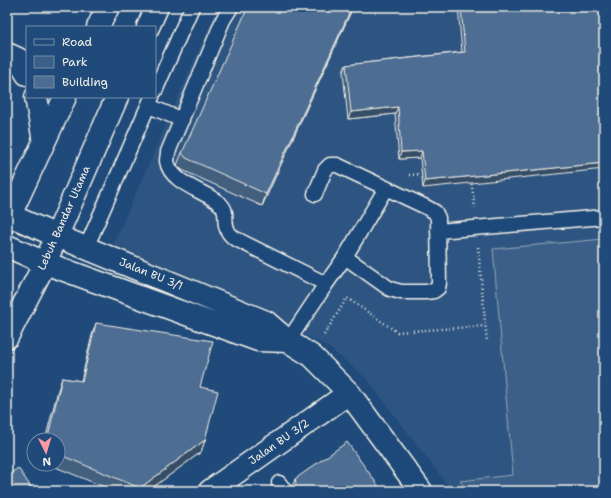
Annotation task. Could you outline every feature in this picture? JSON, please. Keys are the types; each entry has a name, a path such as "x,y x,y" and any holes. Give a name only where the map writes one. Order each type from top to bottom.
{"street":[{"path":"98,26 108,7"},
{"path":"148,26 157,7"},
{"path":"36,98 44,141"},
{"path":"8,218 65,98"},
{"name":"Lebuh Bandar Utama","path":"7,337 45,263 117,98"},
{"name":"Jalan BU 3/1","path":"8,218 57,236 266,322 288,341 312,356 349,392 421,491"},
{"path":"7,246 45,263 258,340 288,341"},
{"name":"Jalan BU 3/2","path":"210,491 349,392"}],"lane":[{"path":"156,89 192,7"},
{"path":"231,7 223,20 168,152 167,161 169,169 173,175 181,181 224,207 228,233 234,238 326,284"},
{"path":"86,248 150,101 182,120"},
{"path":"316,194 325,170 330,165 337,165 435,212 438,218 439,283 438,288 434,291 407,292 390,290 345,257"},
{"path":"288,341 345,257 386,188"},
{"path":"438,231 604,216"}],"path":[{"path":"408,176 431,173"},
{"path":"324,336 347,298 397,332 485,326 487,342"}],"shaded area":[{"path":"218,7 604,7 604,491 452,491 367,379 327,346 113,245"}],"green space":[{"path":"604,239 604,491 468,491 460,481 513,475 493,249"}],"building":[{"path":"248,7 352,7 266,194 186,158 182,153"},
{"path":"461,7 604,7 604,163 425,181 422,151 401,152 398,107 351,112 346,65 465,52"},
{"path":"96,323 213,341 200,387 218,391 205,440 140,488 66,457 66,432 49,432 62,378 82,381"},
{"path":"347,442 382,491 292,491 296,488 295,479"},
{"path":"18,468 31,487 25,491 7,491 7,476"}]}
